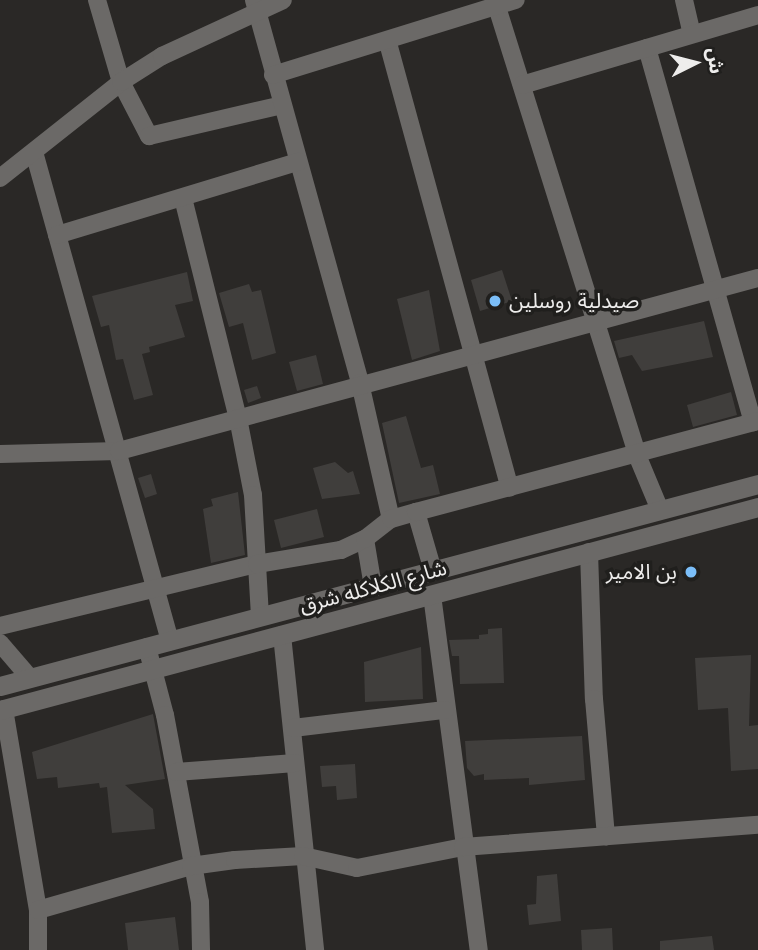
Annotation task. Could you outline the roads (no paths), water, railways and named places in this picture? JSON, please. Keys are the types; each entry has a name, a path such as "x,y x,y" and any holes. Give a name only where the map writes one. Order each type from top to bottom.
{"street":[{"path":"97,0 121,82 149,136 282,106"},
{"path":"0,177 121,82 255,5 283,0"},
{"path":"274,75 388,43 516,0"},
{"path":"684,0 692,34"},
{"path":"255,5 360,383 391,519"},
{"path":"497,7 637,455 660,510"},
{"path":"522,85 758,15"},
{"path":"388,43 510,488"},
{"path":"0,626 257,564 341,550 365,540 391,519 637,455 755,421 647,48"},
{"path":"34,152 170,641"},
{"path":"57,234 299,162"},
{"path":"183,198 238,418 253,495 260,617"},
{"path":"0,454 119,451 360,383 474,357 758,278"},
{"name":"شارع الكلاكله شرق","path":"0,687 758,484"},
{"name":"شارع الكلاكله شرق","path":"2,710 758,507"},
{"path":"416,512 433,571"},
{"path":"365,540 373,587"},
{"path":"589,552 594,699 606,836"},
{"path":"432,595 463,846 476,908 479,950"},
{"path":"282,635 293,728 303,856 315,950"},
{"path":"0,643 30,678"},
{"path":"147,647 176,772 191,866 200,902 201,950"},
{"path":"293,728 445,709"},
{"path":"2,710 38,910 38,950"},
{"path":"176,772 295,763"},
{"path":"38,910 191,866 303,856 357,868 463,846 758,825"}],"place":[{"name":"صيدلية روسلين","path":"495,301"},
{"name":"بن الامير","path":"691,572"}]}
